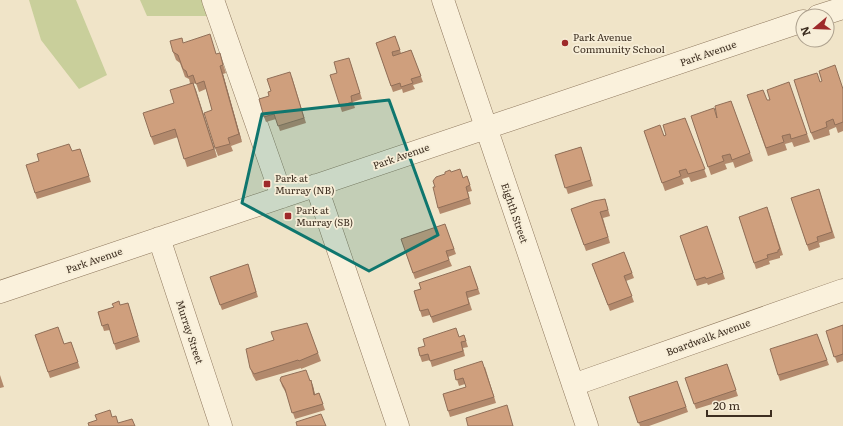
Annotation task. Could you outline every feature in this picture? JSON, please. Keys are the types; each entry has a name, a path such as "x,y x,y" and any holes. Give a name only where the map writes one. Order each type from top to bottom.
{"street":[{"path":"213,0 282,197"},
{"name":"Eighth Street","path":"443,0 587,426"},
{"name":"Park Avenue","path":"0,292 795,24"},
{"path":"316,185 398,426"},
{"name":"Murray Street","path":"158,238 221,426"},
{"name":"Boardwalk Avenue","path":"573,386 843,290"}],"highlighted area":[{"path":"389,100 438,235 369,271 242,203 262,114"}],"green space":[{"path":"29,0 76,0 107,75 79,89 41,40"},
{"path":"140,0 203,0 209,16 147,16"}],"building":[{"path":"210,34 216,54 220,53 223,65 220,66 239,134 228,138 230,144 215,148 204,113 212,110 204,81 196,84 193,75 188,77 186,71 183,69 178,55 173,52 170,41 182,38 183,43"},
{"path":"395,36 400,50 392,52 393,56 411,50 421,76 411,79 413,83 401,87 400,83 391,86 376,43"},
{"path":"349,58 360,93 351,96 352,102 340,106 330,75 337,73 334,62"},
{"path":"835,65 843,89 843,122 835,125 833,119 826,122 827,127 811,133 794,80 817,73 820,82 822,81 819,71"},
{"path":"290,72 304,118 278,126 274,114 264,117 259,99 269,96 268,92 271,91 267,79"},
{"path":"789,82 807,134 791,139 790,134 782,136 784,142 766,148 747,95 763,90 767,100 770,100 767,90"},
{"path":"193,83 214,149 184,159 175,129 151,137 143,113 174,103 170,90"},
{"path":"731,101 750,153 732,160 730,154 722,156 724,161 708,167 691,116 714,108 717,118 715,106"},
{"path":"685,118 705,169 688,174 686,169 679,171 681,176 662,183 644,131 660,125 664,136 666,135 663,125"},
{"path":"69,144 72,151 80,149 89,176 35,193 26,165 39,161 37,154"},
{"path":"581,147 591,180 565,188 555,155"},
{"path":"460,169 463,178 467,176 470,185 466,187 469,198 438,208 433,181 436,177 445,174 445,172"},
{"path":"819,189 832,232 817,237 818,241 807,245 791,198"},
{"path":"605,199 608,210 600,212 608,237 584,245 571,209"},
{"path":"767,207 780,249 778,252 767,255 768,258 754,263 739,217"},
{"path":"445,224 454,249 446,251 449,260 413,273 401,239"},
{"path":"707,226 723,273 706,279 705,277 695,280 680,236"},
{"path":"624,252 632,273 624,276 632,296 608,305 592,264"},
{"path":"248,264 256,292 220,305 210,277"},
{"path":"470,266 478,289 466,292 469,304 431,317 428,309 420,311 414,291 421,289 419,283"},
{"path":"119,301 120,305 128,303 138,336 114,344 108,324 102,326 98,312 114,307 112,304"},
{"path":"307,323 318,353 299,361 298,360 254,374 250,368 246,349 274,340 271,332"},
{"path":"843,325 843,354 834,357 826,331"},
{"path":"58,327 64,344 71,342 78,362 48,372 35,335"},
{"path":"456,328 459,337 464,335 466,341 461,342 463,351 430,361 428,354 420,356 418,348 425,346 423,339"},
{"path":"817,334 827,360 778,375 770,349"},
{"path":"482,361 494,397 448,411 443,394 466,387 463,378 456,380 454,370"},
{"path":"727,364 736,390 694,404 685,378"},
{"path":"306,370 310,381 311,380 314,395 319,393 323,404 292,413 285,389 280,380 281,377"},
{"path":"677,381 686,407 638,423 629,397"},
{"path":"507,405 513,426 468,426 466,418"},
{"path":"110,410 112,417 116,416 118,423 132,419 135,426 89,426 88,423 97,420 95,415"},
{"path":"321,414 326,426 297,426 296,422"}],"place":[{"name":"Park Avenue Community School","path":"565,43"},
{"name":"Park at Murray (NB)","path":"267,184"},
{"name":"Park at Murray (SB)","path":"288,216"}]}
